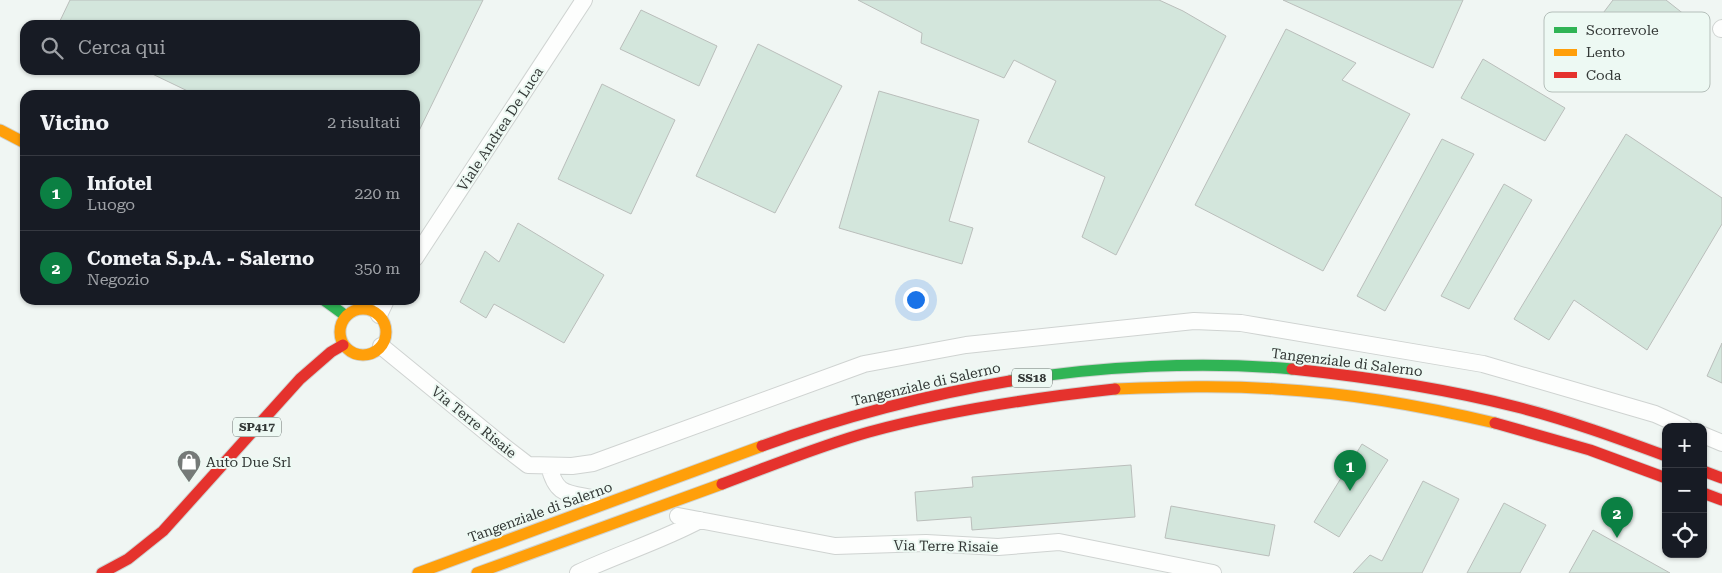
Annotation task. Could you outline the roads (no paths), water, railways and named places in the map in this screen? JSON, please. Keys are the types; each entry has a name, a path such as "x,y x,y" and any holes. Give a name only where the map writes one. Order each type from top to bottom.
{"main road":[{"path":"0,130 20,140"},
{"path":"333,305 346,316"},
{"path":"366,309 379,315 383,321 386,334 381,346 376,351 362,355 348,350 340,338 342,322 346,316 352,312 366,309"},
{"name":"SP417","path":"102,573 128,558 163,531 300,379 331,352 344,345"},
{"name":"Tangenziale di Salerno","path":"418,573 840,419 960,390 1056,374 1166,366 1267,367 1344,374 1448,390 1506,404 1583,426 1662,455"},
{"name":"SS18","path":"477,573 788,458 855,436 969,409 1069,394 1145,388 1235,386 1341,394 1446,411 1512,426 1619,459 1662,476"},
{"path":"1707,472 1722,478"},
{"path":"1707,494 1722,500"}],"street":[{"name":"Viale Andrea De Luca","path":"420,250 584,0"},
{"path":"379,315 384,305"},
{"name":"Via Terre Risaie","path":"381,346 528,465 572,466 593,462 864,364 966,345 1194,321 1241,322 1483,364 1656,414 1675,423"},
{"path":"1707,437 1722,443"},
{"path":"549,466 556,486 566,493 592,498"},
{"name":"Via Terre Risaie","path":"678,516 835,546 926,543 998,548 1060,542 1213,573"},
{"path":"578,573 626,551 681,530 700,520"}],"place":[{"name":"Auto Due Srl","path":"189,483"},
{"name":"Infotel","path":"1350,491"},
{"name":"Cometa S.p.A. - Salerno","path":"1617,538"}]}
